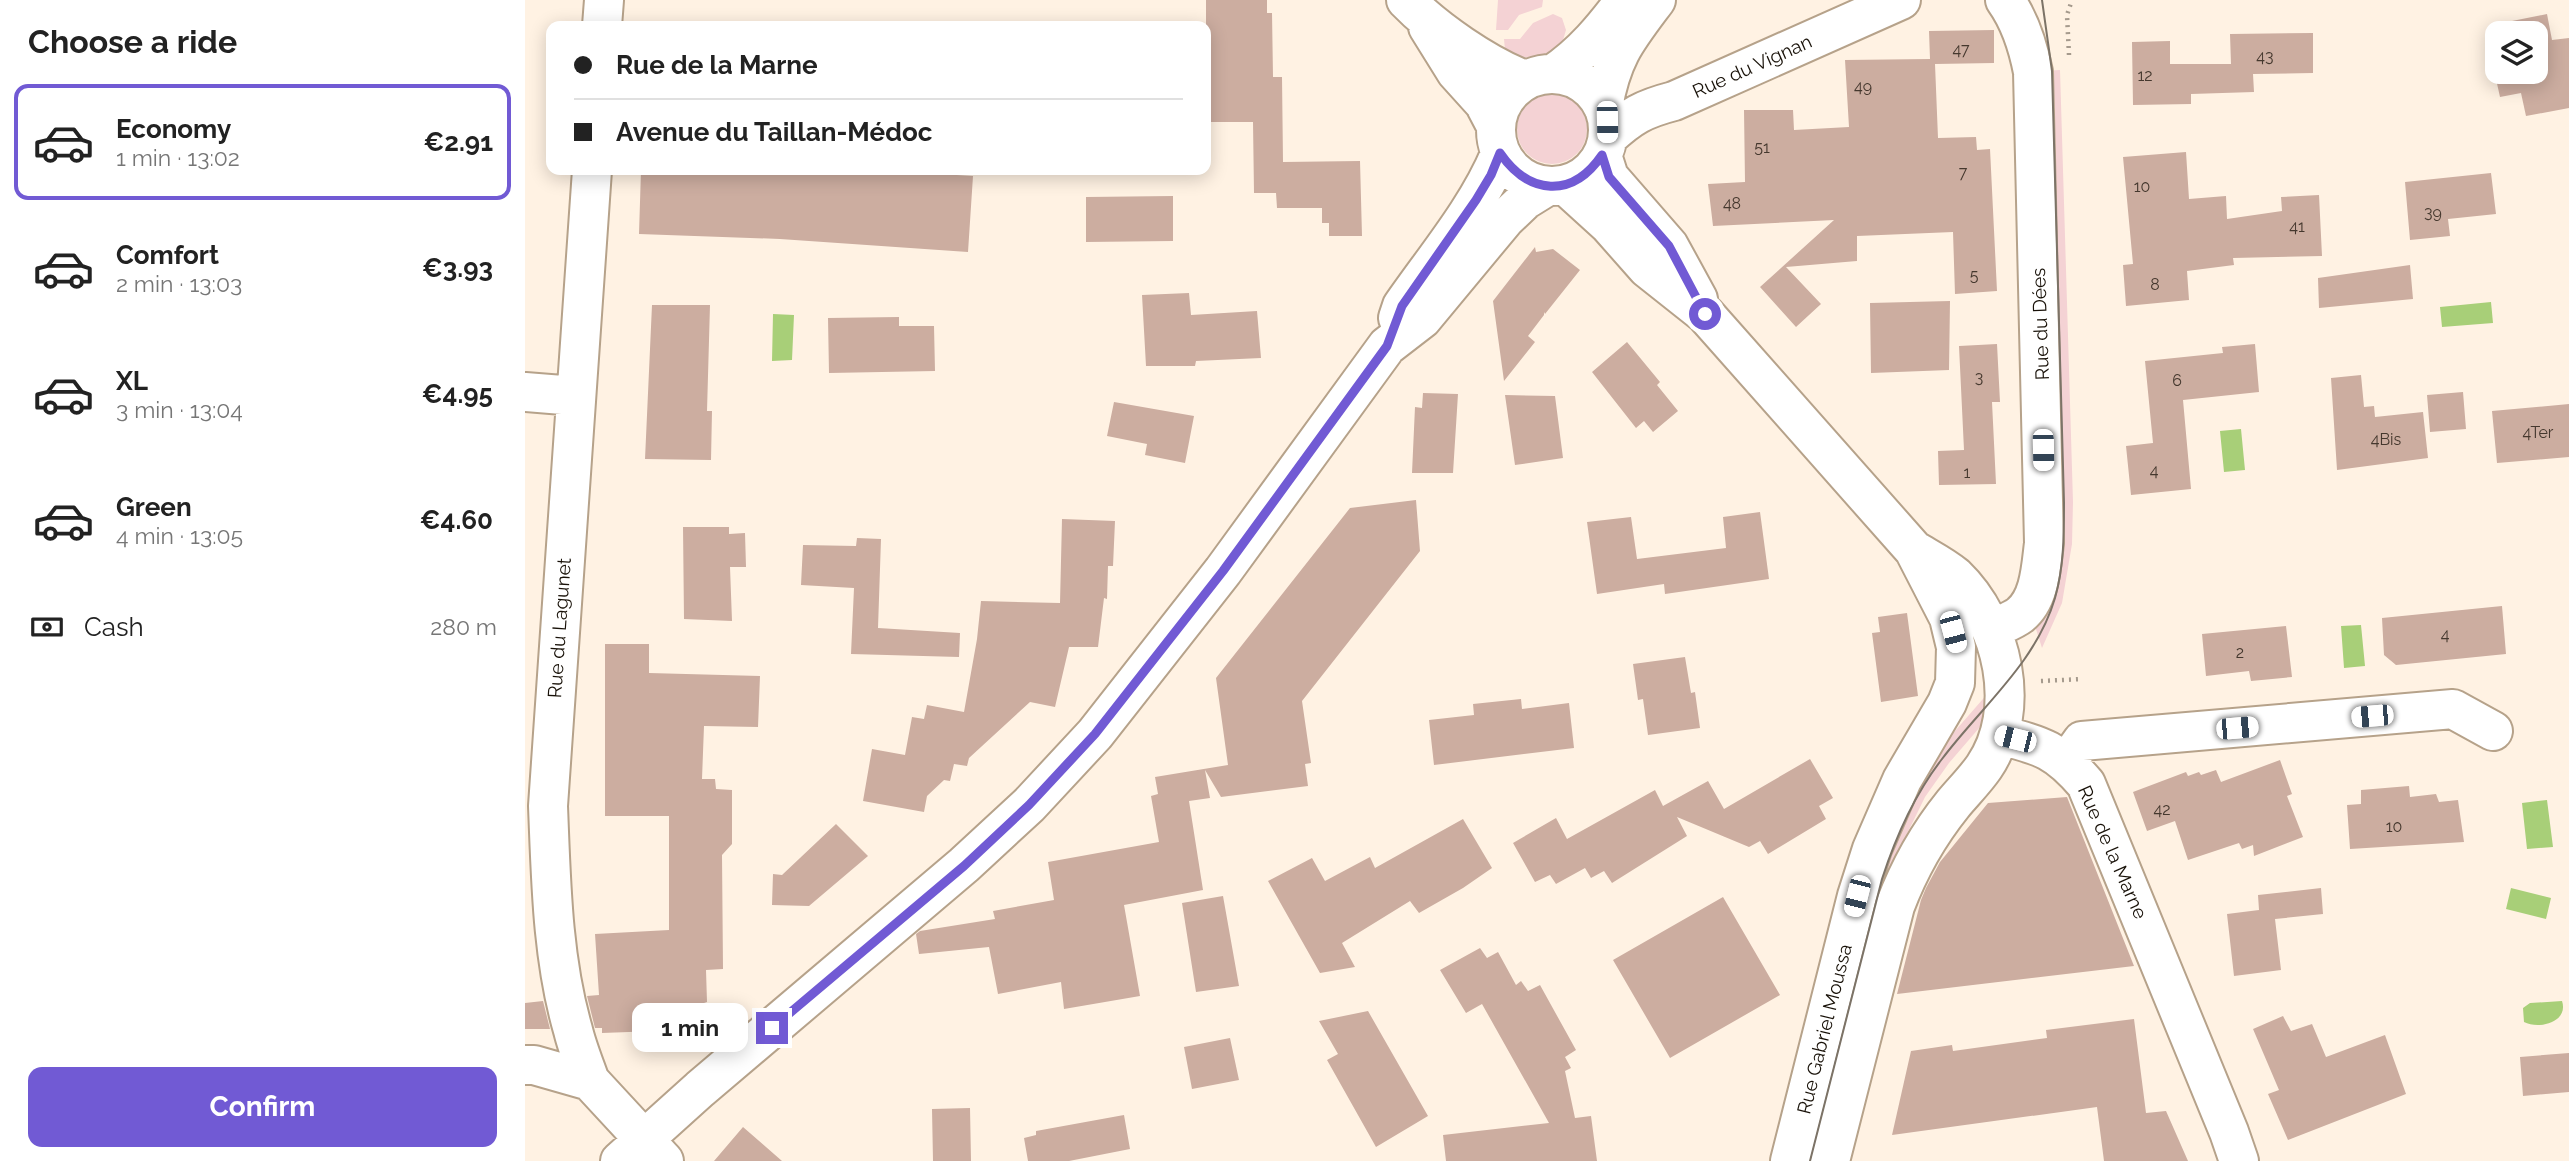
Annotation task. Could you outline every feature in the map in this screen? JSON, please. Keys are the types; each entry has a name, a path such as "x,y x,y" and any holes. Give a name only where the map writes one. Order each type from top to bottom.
{"street":[{"path":"602,21 604,0"},
{"path":"525,1065 534,1065 590,1081 642,1153 1029,805 1095,734 1223,571 1387,346 1402,306 1491,175 1498,139 1500,106 1511,91 1575,59 1625,0"},
{"path":"1387,346 1422,319 1505,219 1525,200 1587,174 1604,133 1608,79 1621,47 1656,0"},
{"name":"Rue du Vignan","path":"1604,133 1645,109 1674,101 1901,0"},
{"name":"Rue du Dées","path":"1991,630 2021,614 2032,598 2039,581 2045,544 2033,72 2025,40 2005,0"},
{"path":"1413,8 1502,70 1539,77 1568,76 1583,83 1594,93 1604,133 1609,177 1669,246 1705,314"},
{"path":"1413,8 1456,72 1484,103 1511,169 1527,181 1555,186 1609,225 1647,268 1705,314 1914,550 1954,575 1974,600 1991,630 2000,659 2004,686 2000,735"},
{"name":"Rue du Lagunet","path":"590,1081 572,1030 561,976 552,895 548,806 592,175"},
{"path":"525,392 575,396"},
{"name":"Rue Gabriel Moussa","path":"1790,1161 1857,896 1872,849 1902,780 1947,703 1955,683 1957,647 1949,618 1914,550"},
{"path":"2067,762 2082,741 2453,709 2493,731"},
{"name":"Rue Gabriel Moussa","path":"1830,1161 1895,906 1905,878 1952,805 1984,767 2000,735"},
{"name":"Rue de la Marne","path":"2000,735 2049,750 2067,762 2086,784 2239,1161"}],"path":[{"path":"2067,15 2073,4 2072,0"},
{"path":"2041,681 2082,679"}],"shaded area":[{"path":"1498,0 1543,0 1542,7 1519,15 1508,30 1496,30"},
{"path":"1553,14 1562,18 1566,30 1561,47 1536,56 1510,56 1505,50 1504,39 1520,39 1533,23"},
{"path":"2060,70 2072,544 2062,603 2042,648 2035,626 2041,71"},
{"path":"1552,94 1571,100 1581,110 1587,129 1581,148 1571,158 1552,164 1533,158 1523,148 1517,129 1523,110 1533,100"},
{"path":"2491,302 2493,323 2442,327 2440,307"},
{"path":"773,314 794,315 792,360 772,361"},
{"path":"2241,429 2245,470 2224,472 2220,431"},
{"path":"2361,625 2365,666 2344,668 2341,626"},
{"path":"1989,692 1986,720 1949,763 1925,797 1902,844 1884,901 1817,1161 1801,1161 1868,898 1935,754"},
{"path":"2547,800 2553,847 2527,849 2522,803"},
{"path":"2511,888 2551,898 2546,919 2506,909"},
{"path":"2562,1001 2563,1008 2557,1019 2537,1025 2524,1022 2523,1008 2530,1003"}],"building":[{"path":"1206,0 1267,0 1267,13 1272,13 1273,77 1282,77 1283,162 1360,161 1362,236 1329,236 1329,223 1322,223 1322,208 1277,208 1276,193 1254,193 1253,122 1211,122 1211,21 1206,21"},
{"path":"2547,14 2552,40 2569,38 2569,108 2526,116 2521,93 2500,97 2497,84 2548,84 2548,21 2512,21"},
{"path":"1994,30 1994,63 1935,64 1938,138 1976,137 1977,150 1990,149 1997,291 1955,294 1953,232 1857,236 1857,261 1786,267 1821,304 1796,327 1760,287 1834,220 1713,226 1708,184 1745,182 1744,110 1793,110 1794,130 1849,127 1845,60 1930,59 1929,31"},
{"path":"2313,33 2313,73 2253,74 2254,92 2191,94 2191,104 2133,105 2132,42 2170,41 2170,64 2231,64 2230,34"},
{"path":"2186,152 2189,199 2226,196 2227,219 2282,211 2281,197 2319,195 2322,256 2233,258 2234,265 2187,271 2189,300 2126,306 2123,265 2133,264 2123,157"},
{"path":"2491,173 2496,214 2448,219 2450,236 2410,240 2405,182"},
{"path":"641,175 973,176 968,252 780,239 639,234"},
{"path":"1173,196 1173,241 1086,242 1086,197"},
{"path":"1535,247 1536,252 1553,249 1580,270 1545,314 1544,312 1528,336 1535,342 1504,381 1493,301"},
{"path":"2410,265 2413,299 2319,308 2318,278"},
{"path":"1189,293 1191,315 1257,311 1261,358 1196,361 1195,366 1146,366 1142,295"},
{"path":"1950,301 1949,370 1871,373 1870,303"},
{"path":"652,305 710,305 707,411 712,411 711,460 645,459"},
{"path":"899,317 899,326 934,326 935,371 829,373 828,318"},
{"path":"1627,342 1660,382 1657,385 1678,411 1653,432 1644,421 1636,428 1592,372"},
{"path":"1997,344 2000,402 1992,402 1996,484 1939,485 1938,451 1964,450 1959,346"},
{"path":"2255,344 2259,392 2183,400 2191,489 2131,495 2126,446 2153,443 2145,361 2223,353 2222,347"},
{"path":"2361,375 2364,407 2374,406 2375,417 2423,412 2428,458 2337,470 2331,378"},
{"path":"2463,392 2466,429 2430,432 2427,395"},
{"path":"1423,393 1458,394 1453,473 1412,473 1415,407 1422,408"},
{"path":"1505,395 1555,396 1563,458 1515,465"},
{"path":"1114,402 1194,416 1185,463 1145,455 1147,444 1107,436"},
{"path":"2569,404 2569,457 2497,463 2492,411"},
{"path":"1416,500 1420,551 1302,701 1311,763 1305,764 1308,786 1221,797 1205,770 1210,798 1189,801 1203,890 1124,905 1140,996 1064,1009 1061,982 998,994 989,947 919,954 916,934 920,931 995,919 993,911 1054,900 1048,862 1159,842 1151,796 1158,794 1155,777 1228,765 1216,678 1350,508"},
{"path":"1760,512 1769,579 1665,594 1664,584 1597,594 1587,522 1631,517 1637,559 1726,548 1723,517"},
{"path":"1062,519 1115,521 1113,566 1108,566 1107,599 1104,598 1098,647 1069,647 1055,707 1030,702 969,758 967,766 954,764 950,781 944,780 927,796 924,812 863,801 872,749 905,755 912,717 924,719 927,705 964,712 981,601 1060,603"},
{"path":"683,527 729,527 729,534 745,533 746,567 730,567 732,621 684,619"},
{"path":"857,538 881,539 878,628 960,633 959,657 851,654 854,588 801,585 803,545 856,546"},
{"path":"2502,606 2506,654 2396,665 2384,655 2382,618"},
{"path":"1907,613 1918,696 1881,702 1872,633 1880,632 1878,617"},
{"path":"2286,626 2292,677 2251,681 2249,671 2206,676 2202,634"},
{"path":"605,644 649,644 649,673 760,676 758,727 704,726 702,779 715,779 716,789 732,790 732,844 722,855 723,969 706,970 707,1002 655,1020 656,1031 602,1033 602,1028 595,1028 587,996 599,995 595,934 669,930 669,816 605,816"},
{"path":"1685,657 1691,693 1695,692 1700,728 1648,735 1643,699 1638,700 1633,664"},
{"path":"1521,699 1522,709 1569,703 1574,748 1434,765 1429,720 1474,715 1473,704"},
{"path":"1810,759 1833,798 1819,806 1826,819 1768,854 1760,841 1749,847 1677,817 1687,836 1612,883 1604,871 1591,878 1585,868 1556,884 1550,875 1535,882 1513,843 1556,818 1567,839 1655,790 1663,806 1708,781 1724,809"},
{"path":"2280,760 2292,794 2287,796 2303,837 2254,856 2253,845 2242,849 2239,843 2188,860 2175,821 2147,831 2133,792 2186,772 2188,776 2216,770 2221,782"},
{"path":"2409,786 2410,797 2436,794 2439,802 2458,800 2464,842 2350,849 2347,805 2361,804 2361,790"},
{"path":"2067,797 2134,966 1897,994 1926,888 1940,862 1988,803"},
{"path":"1463,819 1492,868 1419,913 1410,901 1342,943 1355,967 1320,973 1268,881 1312,858 1325,881 1370,857 1375,868"},
{"path":"836,824 868,856 809,906 772,905 773,874 782,875"},
{"path":"2321,888 2323,914 2275,919 2281,970 2234,976 2227,914 2259,910 2258,895"},
{"path":"1223,896 1239,986 1196,992 1182,903"},
{"path":"1723,897 1780,995 1670,1058 1613,960"},
{"path":"1480,948 1487,958 1498,952 1516,985 1521,981 1528,991 1540,985 1576,1050 1565,1057 1571,1068 1565,1071 1575,1118 1591,1116 1597,1161 1446,1161 1443,1135 1549,1123 1482,1004 1466,1013 1440,970"},
{"path":"543,1001 550,1029 525,1029 525,1003"},
{"path":"1368,1011 1428,1116 1376,1147 1327,1060 1338,1054 1319,1021"},
{"path":"2283,1016 2291,1031 2312,1024 2326,1057 2385,1035 2406,1094 2288,1140 2268,1094 2279,1090 2253,1029"},
{"path":"2134,1019 2146,1113 2166,1111 2188,1161 2104,1161 2097,1107 1892,1135 1911,1051 1952,1045 1953,1051 2047,1038 2046,1030"},
{"path":"1230,1038 1239,1080 1192,1089 1184,1047"},
{"path":"2569,1053 2569,1092 2523,1096 2520,1057"},
{"path":"970,1108 971,1161 933,1161 932,1109"},
{"path":"1124,1115 1130,1149 1069,1161 1028,1161 1024,1138 1036,1135 1036,1131"},
{"path":"743,1127 782,1161 714,1161"}],"tram line":[{"path":"1810,1161 1882,879 1893,847 1914,801 1932,773 2006,683 2035,643 2058,586 2063,550 2064,502 2052,71 2042,0"}],"route":[{"path":"772,1028 964,866 1029,805 1095,734 1223,571 1387,346 1402,306 1476,200 1500,153 1511,169 1527,181 1546,187 1565,185 1580,179 1593,169 1602,155 1609,177 1669,246 1705,314"}]}
